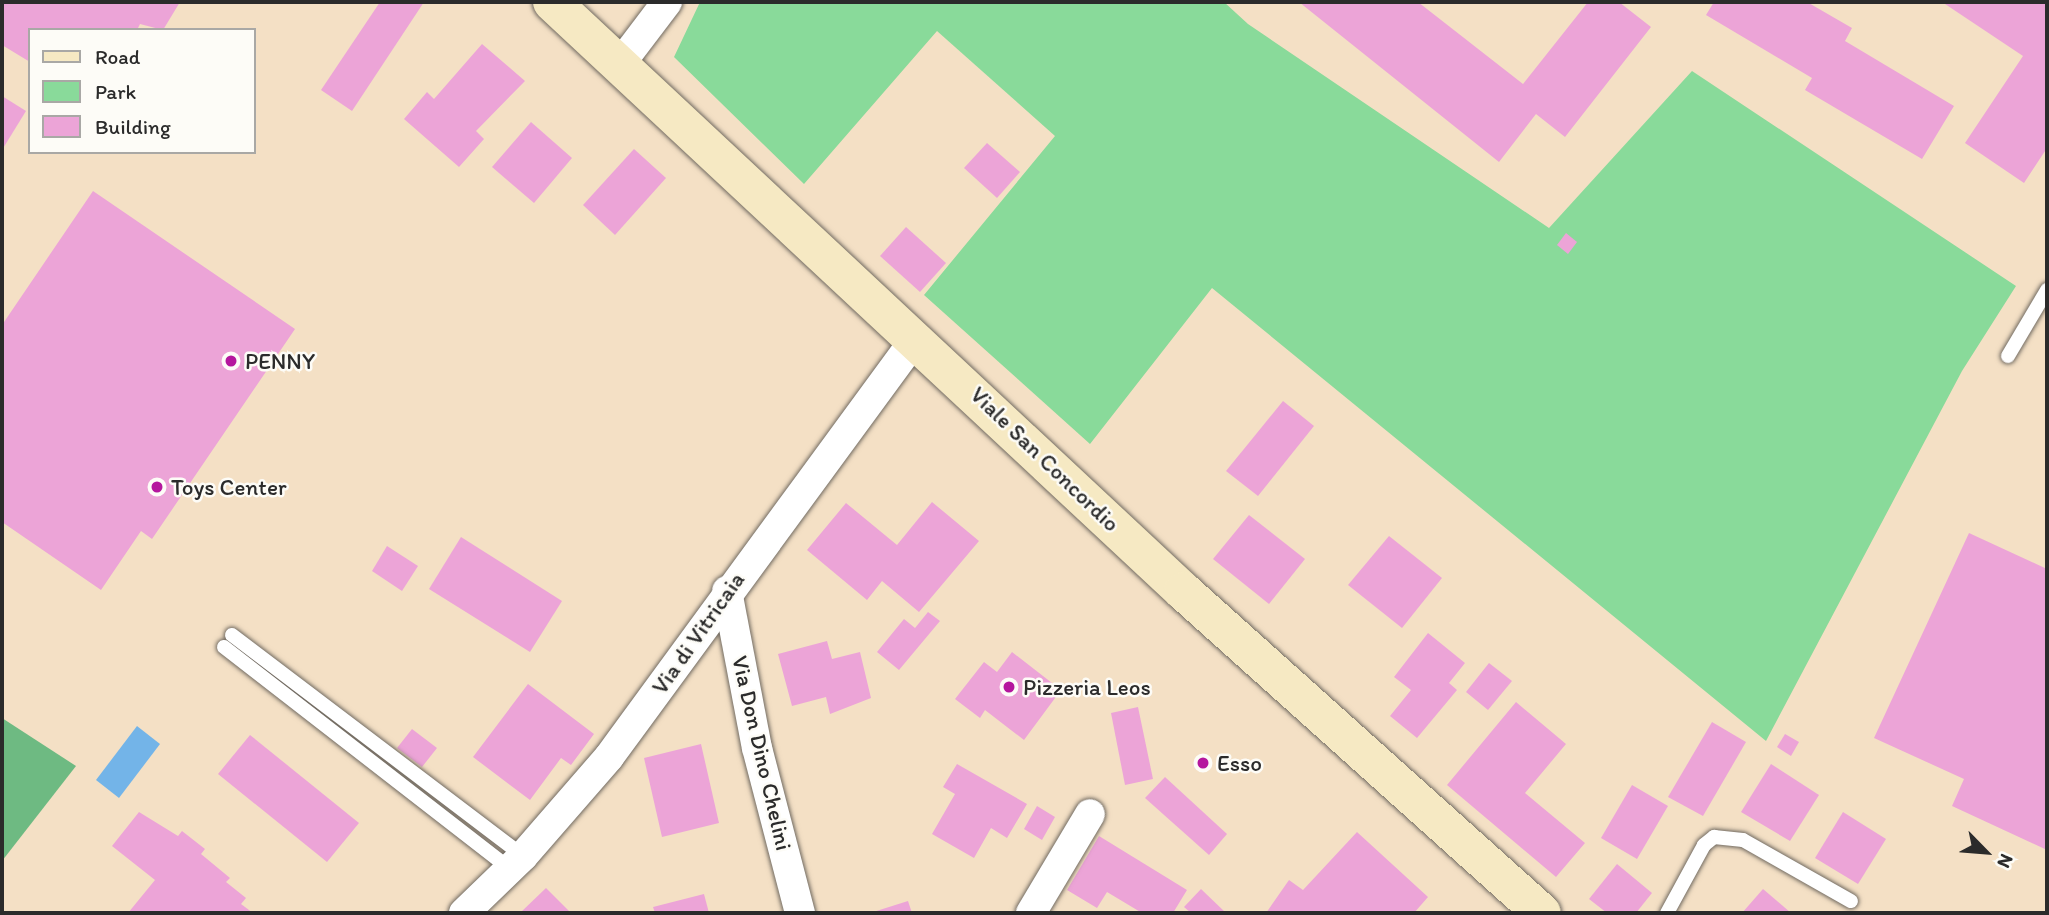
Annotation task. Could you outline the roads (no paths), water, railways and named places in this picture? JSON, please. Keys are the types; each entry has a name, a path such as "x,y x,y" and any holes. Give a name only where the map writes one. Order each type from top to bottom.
{"main road":[{"name":"Viale San Concordio","path":"552,2 916,338 1183,592 1542,913"}],"street":[{"path":"620,64 667,2"},
{"name":"Via di Vitricaia","path":"464,913 516,863 609,757 727,591 916,338"},
{"name":"Via Don Dino Chelini","path":"727,591 757,748 800,913"},
{"path":"1031,913 1090,814"}],"lane":[{"path":"2008,356 2047,290"},
{"path":"228,641 516,863"},
{"path":"1667,913 1704,845 1714,837 1743,839 1851,901"}],"water":[{"path":"137,726 160,744 119,798 96,780"}],"place":[{"name":"PENNY","path":"231,361"},
{"name":"Toys Center","path":"157,487"},
{"name":"Pizzeria Leos","path":"1009,687"},
{"name":"Esso","path":"1203,763"}]}
